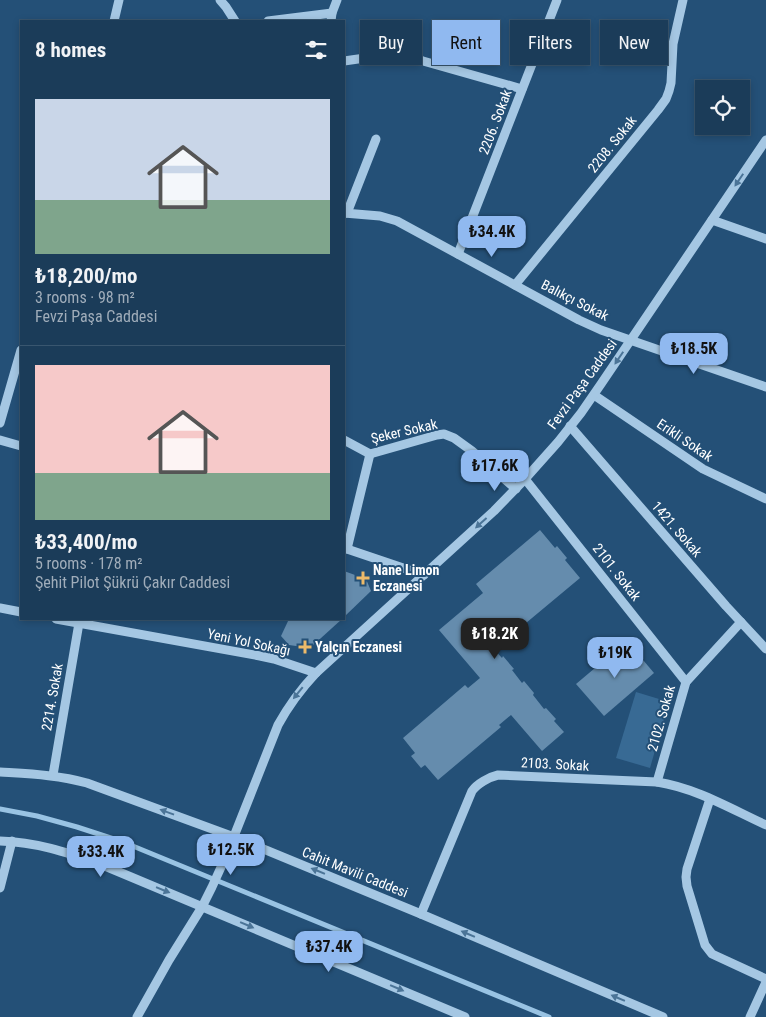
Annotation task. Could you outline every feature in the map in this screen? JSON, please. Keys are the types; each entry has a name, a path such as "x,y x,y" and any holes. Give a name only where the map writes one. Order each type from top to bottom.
{"street":[{"path":"114,20 119,0"},
{"path":"220,0 234,20"},
{"path":"284,20 332,17 337,0"},
{"name":"2206. Sokak","path":"458,254 557,0"},
{"name":"2208. Sokak","path":"515,285 666,99 671,83 673,44 683,0"},
{"path":"345,61 379,56 401,56 423,60 522,89"},
{"path":"345,213 376,139"},
{"name":"Fevzi Paşa Caddesi","path":"137,1017 212,887 228,854 278,725 287,708 316,673 526,479 594,395 766,140"},
{"name":"Balıkçı Sokak","path":"345,213 380,216 397,222 601,330 766,386"},
{"path":"712,220 766,239"},
{"path":"0,423 20,353"},
{"name":"Erikli Sokak","path":"594,395 703,469 766,499"},
{"name":"1421. Sokak","path":"570,426 698,574 766,649"},
{"name":"Şeker Sokak","path":"345,441 370,454 437,434 444,434 454,438 472,451 516,489"},
{"path":"0,440 20,446"},
{"path":"370,454 345,549 424,575"},
{"name":"2101. Sokak","path":"526,479 686,682"},
{"path":"0,608 20,612"},
{"name":"Yeni Yol Sokağı","path":"62,620 260,656 316,673"},
{"name":"2102. Sokak","path":"657,782 686,682 741,622"},
{"name":"2214. Sokak","path":"53,775 79,623"},
{"name":"Cahit Mavili Caddesi","path":"0,772 53,775 88,783 234,837 421,914 662,1017"},
{"name":"2103. Sokak","path":"421,914 472,791 492,776 673,784 766,825"},
{"path":"710,799 687,869 686,886 708,950 712,954 766,981 750,1017"},
{"path":"0,841 35,844 54,848 100,864 465,1017"},
{"path":"0,888 12,842"}],"shaded area":[{"path":"636,692 669,702 650,768 616,758"}],"building":[{"path":"540,530 555,548 557,546 567,558 565,560 580,578 514,633 512,630 492,647 502,658 503,656 514,669 512,670 522,683 524,681 544,709 546,708 556,719 554,721 564,732 542,751 511,715 499,725 501,727 438,780 425,765 421,768 411,756 415,753 403,738 465,685 468,688 480,678 439,630 483,593 476,584"},
{"path":"345,571 366,579 371,591 345,616"},
{"path":"289,620 341,620 310,648 289,645 281,636"},
{"path":"627,641 654,673 604,716 576,684"}],"waterway":[{"path":"0,809 37,816 123,842 549,1017"}],"place":[{"name":"Nane Limon Eczanesi","path":"363,578"},
{"name":"Yalçın Eczanesi","path":"305,647"}]}
